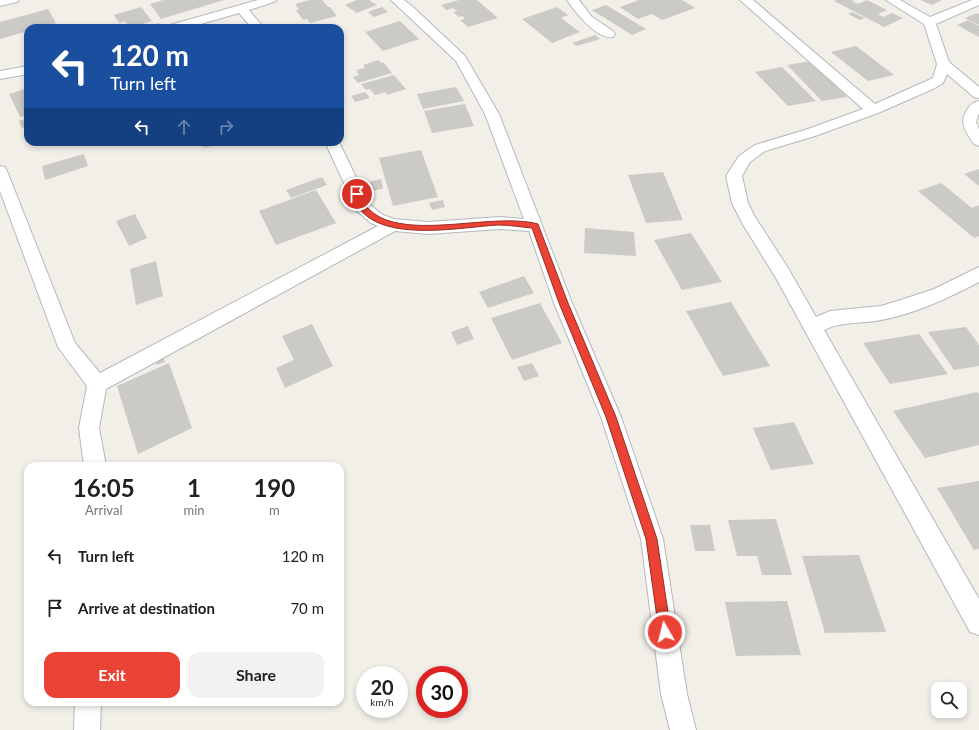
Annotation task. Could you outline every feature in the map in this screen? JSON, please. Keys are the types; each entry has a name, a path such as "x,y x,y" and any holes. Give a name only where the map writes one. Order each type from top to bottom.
{"street":[{"path":"0,3 13,0"},
{"path":"188,24 270,0"},
{"path":"398,0 461,59 492,114 517,183 564,303 611,417 652,539 674,694 683,730"},
{"path":"573,0 588,19 609,34"},
{"path":"746,0 873,110"},
{"path":"892,0 929,22 936,39 943,64 942,72 938,80 928,86 873,110 810,133 760,148 744,159 734,176 740,203 748,219 782,273 813,327 979,623"},
{"path":"929,22 979,1"},
{"path":"242,9 255,24"},
{"path":"943,64 979,94"},
{"path":"0,75 24,71"},
{"path":"979,105 969,115 969,124 979,141"},
{"path":"334,146 363,207 376,219 393,225 428,228 500,222 535,226"},
{"path":"0,172 67,348 97,384"},
{"path":"97,384 393,225"},
{"path":"813,327 830,318 881,313 906,306 940,294 979,274"},
{"path":"94,462 89,428 97,384"},
{"path":"87,730 88,706"}],"building":[{"path":"163,0 224,0 161,19 150,4"},
{"path":"310,0 322,0 337,16 310,23 307,19 303,20 296,10 299,10 295,4"},
{"path":"357,0 369,0 377,5 357,13 345,5"},
{"path":"459,0 477,0 498,18 468,27 460,20 465,19 462,16 459,17 453,12 457,11 453,8 446,10 441,5"},
{"path":"639,0 682,0 695,8 662,20 652,14 638,19 620,7"},
{"path":"855,0 852,1 858,4 867,0 887,10 878,14 883,17 892,13 903,18 884,27 834,1"},
{"path":"920,0 942,0 932,5"},
{"path":"606,5 646,29 632,35 592,10"},
{"path":"141,7 152,21 143,24 127,24 125,21 119,23 114,15"},
{"path":"382,7 388,12 374,17 368,12"},
{"path":"557,7 568,15 561,18 580,32 552,43 522,19"},
{"path":"48,9 56,23 24,24 24,32 0,39 0,22"},
{"path":"852,12 865,18 860,20 848,14"},
{"path":"977,13 979,14 979,25 965,18"},
{"path":"968,20 979,26 979,37 957,25"},
{"path":"400,21 419,39 383,51 365,32"},
{"path":"595,35 600,39 577,46 572,43"},
{"path":"856,46 894,75 868,81 831,52"},
{"path":"379,60 381,63 383,62 392,73 358,83 353,77 359,75 356,70 365,68 363,65"},
{"path":"811,61 847,97 822,101 787,65"},
{"path":"782,67 816,101 788,106 755,72"},
{"path":"394,75 406,89 387,95 386,92 375,95 370,89 366,90 361,84"},
{"path":"456,87 464,101 423,109 417,94"},
{"path":"24,89 24,116 20,117 9,94"},
{"path":"365,92 370,98 355,102 351,96"},
{"path":"465,104 474,126 432,133 424,111"},
{"path":"24,119 24,128 22,128 19,121"},
{"path":"421,150 438,197 393,206 379,158"},
{"path":"84,154 88,166 45,180 42,166"},
{"path":"979,169 979,186 964,174"},
{"path":"663,172 683,220 646,223 628,175"},
{"path":"322,177 327,185 291,198 286,190"},
{"path":"381,179 383,189 370,191 368,182"},
{"path":"941,183 972,208 979,205 979,236 974,238 918,191"},
{"path":"316,190 336,223 276,245 259,211"},
{"path":"443,200 445,207 432,210 429,203"},
{"path":"135,214 147,238 129,246 116,221"},
{"path":"585,228 634,232 636,256 584,253"},
{"path":"691,233 722,282 682,290 654,240"},
{"path":"156,261 163,296 136,305 130,269"},
{"path":"524,276 534,293 488,308 479,292"},
{"path":"731,302 770,366 723,376 686,311"},
{"path":"540,303 562,343 512,360 491,318"},
{"path":"312,324 333,366 285,388 276,368 294,360 282,336"},
{"path":"468,326 474,339 457,345 451,332"},
{"path":"966,327 979,345 979,366 954,370 928,332"},
{"path":"919,334 948,374 890,384 863,343"},
{"path":"162,353 165,362 157,365 153,356"},
{"path":"169,363 192,428 138,454 117,386"},
{"path":"532,363 539,376 524,381 517,367"},
{"path":"977,392 979,394 979,445 925,458 893,411"},
{"path":"794,422 814,464 771,470 753,428"},
{"path":"979,481 979,549 974,550 937,488"},
{"path":"776,519 792,575 762,575 757,556 737,556 728,520"},
{"path":"690,525 710,525 715,551 695,551"},
{"path":"859,555 886,632 825,633 802,556"},
{"path":"787,601 801,655 736,656 725,602"}],"route":[{"path":"357,194 363,207 376,219 393,225 428,228 500,222 535,226 564,303 611,417 652,539 665,632"}]}
